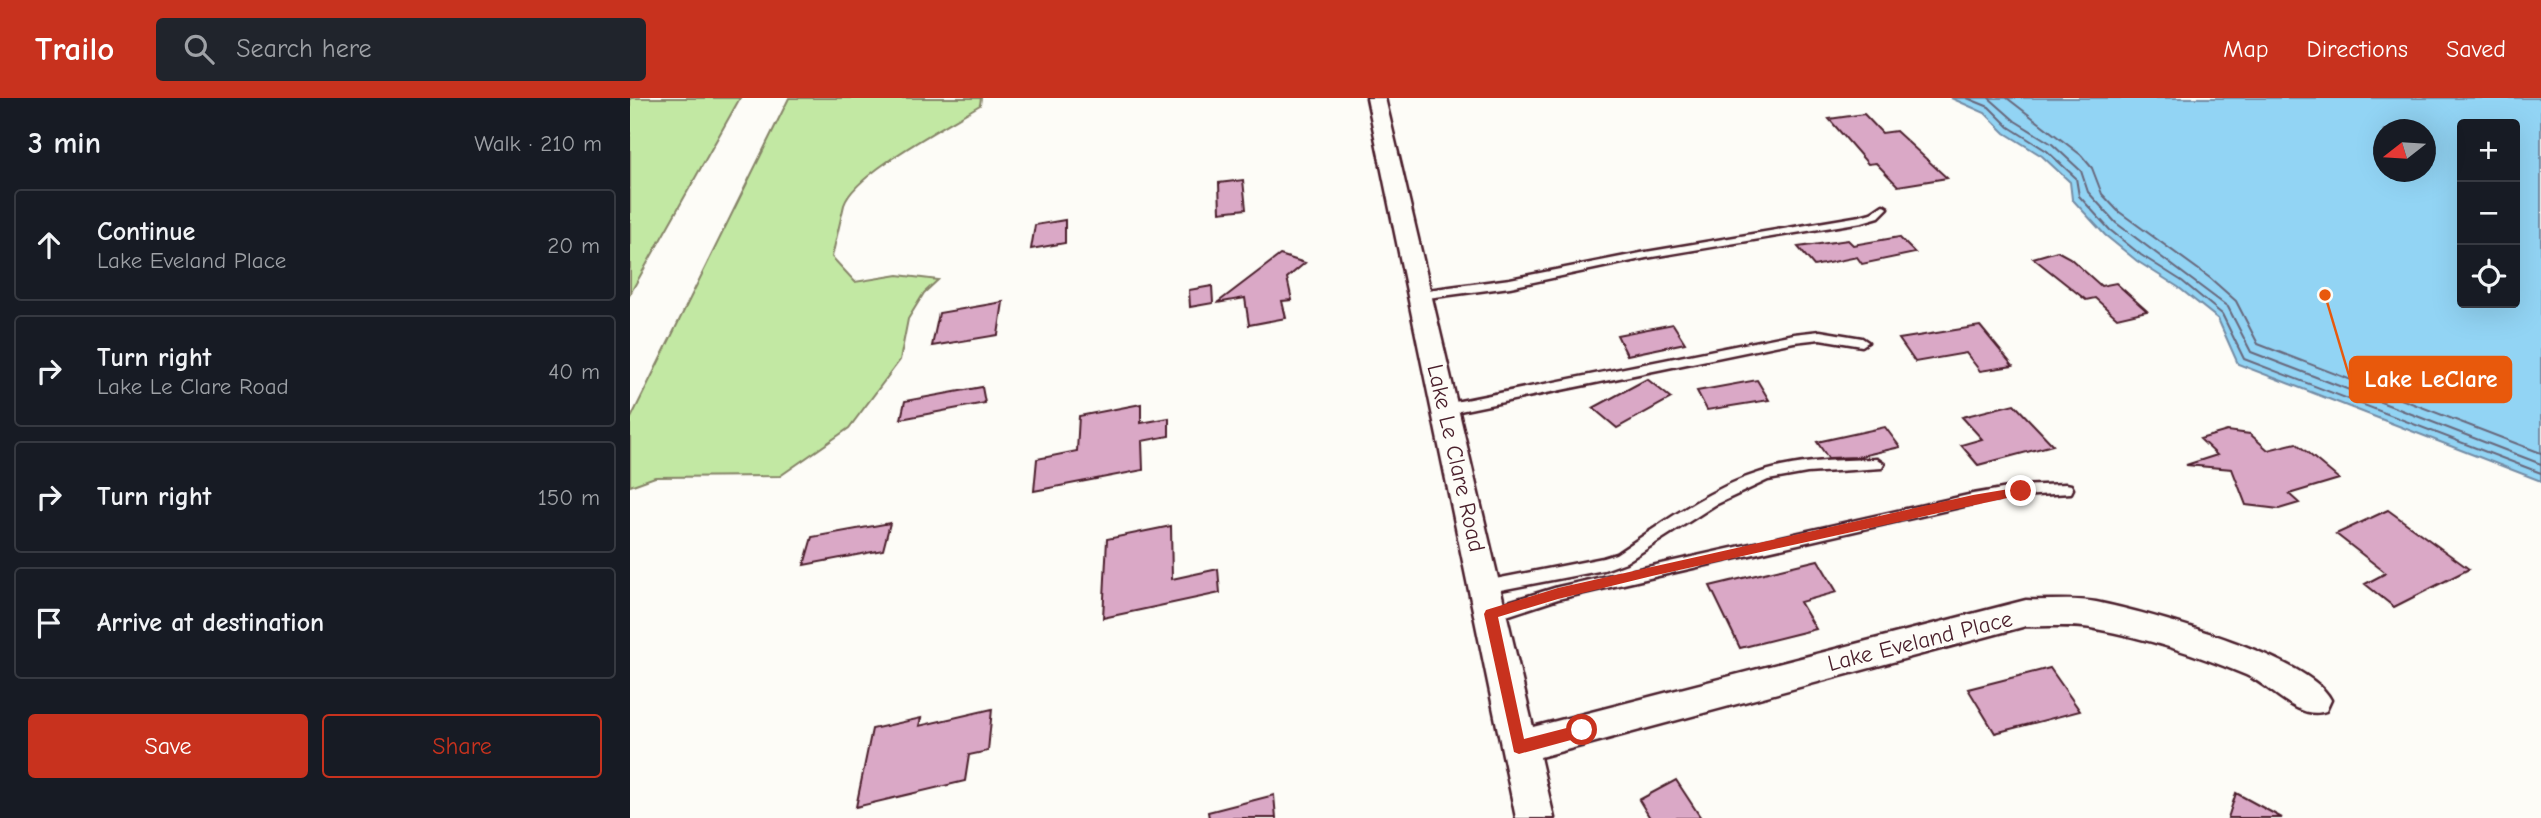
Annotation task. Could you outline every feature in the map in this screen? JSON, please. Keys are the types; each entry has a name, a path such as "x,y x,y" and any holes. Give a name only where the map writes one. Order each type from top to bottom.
{"street":[{"name":"Lake Le Clare Road","path":"1376,98 1535,818"},
{"name":"Lake Eveland Place","path":"1519,747 2026,613 2094,615 2171,635 2260,666 2314,700"}],"lane":[{"path":"1420,295 1510,283 1646,255 1862,219 1875,215 1883,208"},
{"path":"1445,409 1794,338 1820,335 1862,342"},
{"path":"1485,587 1604,564 1621,558 1736,487 1764,476 1791,470 1877,464"},
{"path":"1491,614 1558,593 1973,499 2021,491 2066,489"}],"green space":[{"path":"630,98 740,98 630,294"},
{"path":"789,98 981,98 980,105 884,164 851,192 844,205 832,257 855,282 898,275 938,280 924,293 908,319 900,360 849,428 780,476 655,477 630,486 630,420"}],"water":[{"path":"1951,98 2541,98 2541,481 2238,364 2218,319 2105,235 2072,199 2070,182 2042,156 2005,133 1985,113"}],"building":[{"path":"1864,114 1882,133 1896,131 1947,178 1898,186 1876,163 1868,164 1829,119"},
{"path":"1243,180 1246,209 1220,212 1219,183"},
{"path":"1065,220 1065,243 1031,249 1035,225"},
{"path":"1899,237 1915,253 1862,264 1857,257 1814,266 1798,247 1848,240 1853,245"},
{"path":"2057,251 2070,258 2101,286 2116,283 2147,311 2117,318 2095,298 2086,300 2033,258"},
{"path":"1280,255 1305,263 1287,278 1292,300 1282,301 1286,318 1249,325 1245,298 1217,303"},
{"path":"1212,286 1213,303 1190,307 1189,290"},
{"path":"1003,302 998,335 932,346 939,313"},
{"path":"1673,324 1685,343 1627,355 1617,335"},
{"path":"1980,326 2013,366 1980,371 1966,353 1915,362 1899,339"},
{"path":"1647,379 1671,398 1617,428 1593,408"},
{"path":"1757,380 1769,400 1707,410 1697,391"},
{"path":"982,387 985,403 901,419 905,401"},
{"path":"1141,404 1141,423 1169,418 1169,436 1142,441 1143,470 1034,491 1037,459 1077,451 1079,416"},
{"path":"2014,404 2053,445 1978,465 1961,445 1982,439 1962,417"},
{"path":"1885,427 1900,447 1857,457 1828,458 1817,442"},
{"path":"2227,431 2250,434 2268,450 2296,443 2339,479 2289,494 2299,503 2279,509 2246,505 2232,469 2186,465 2217,455 2200,439"},
{"path":"2388,510 2469,569 2394,607 2365,584 2386,573 2336,534"},
{"path":"890,523 883,550 804,565 812,537"},
{"path":"1171,526 1172,579 1218,569 1220,593 1103,618 1107,539"},
{"path":"1818,560 1837,592 1800,602 1816,629 1740,648 1710,586"},
{"path":"2050,668 2080,711 1995,733 1968,689"},
{"path":"992,709 988,751 969,755 965,781 856,807 872,729 921,718 919,726"},
{"path":"1676,780 1701,818 1650,818 1639,800"},
{"path":"2236,793 2282,818 2228,818"},
{"path":"1274,795 1276,818 1209,818 1208,812"}],"place":[{"name":"Lake LeClare","path":"2325,295"}],"route":[{"path":"1582,730 1519,747 1491,614 1558,593 1652,571 1973,499 2021,491"}]}
